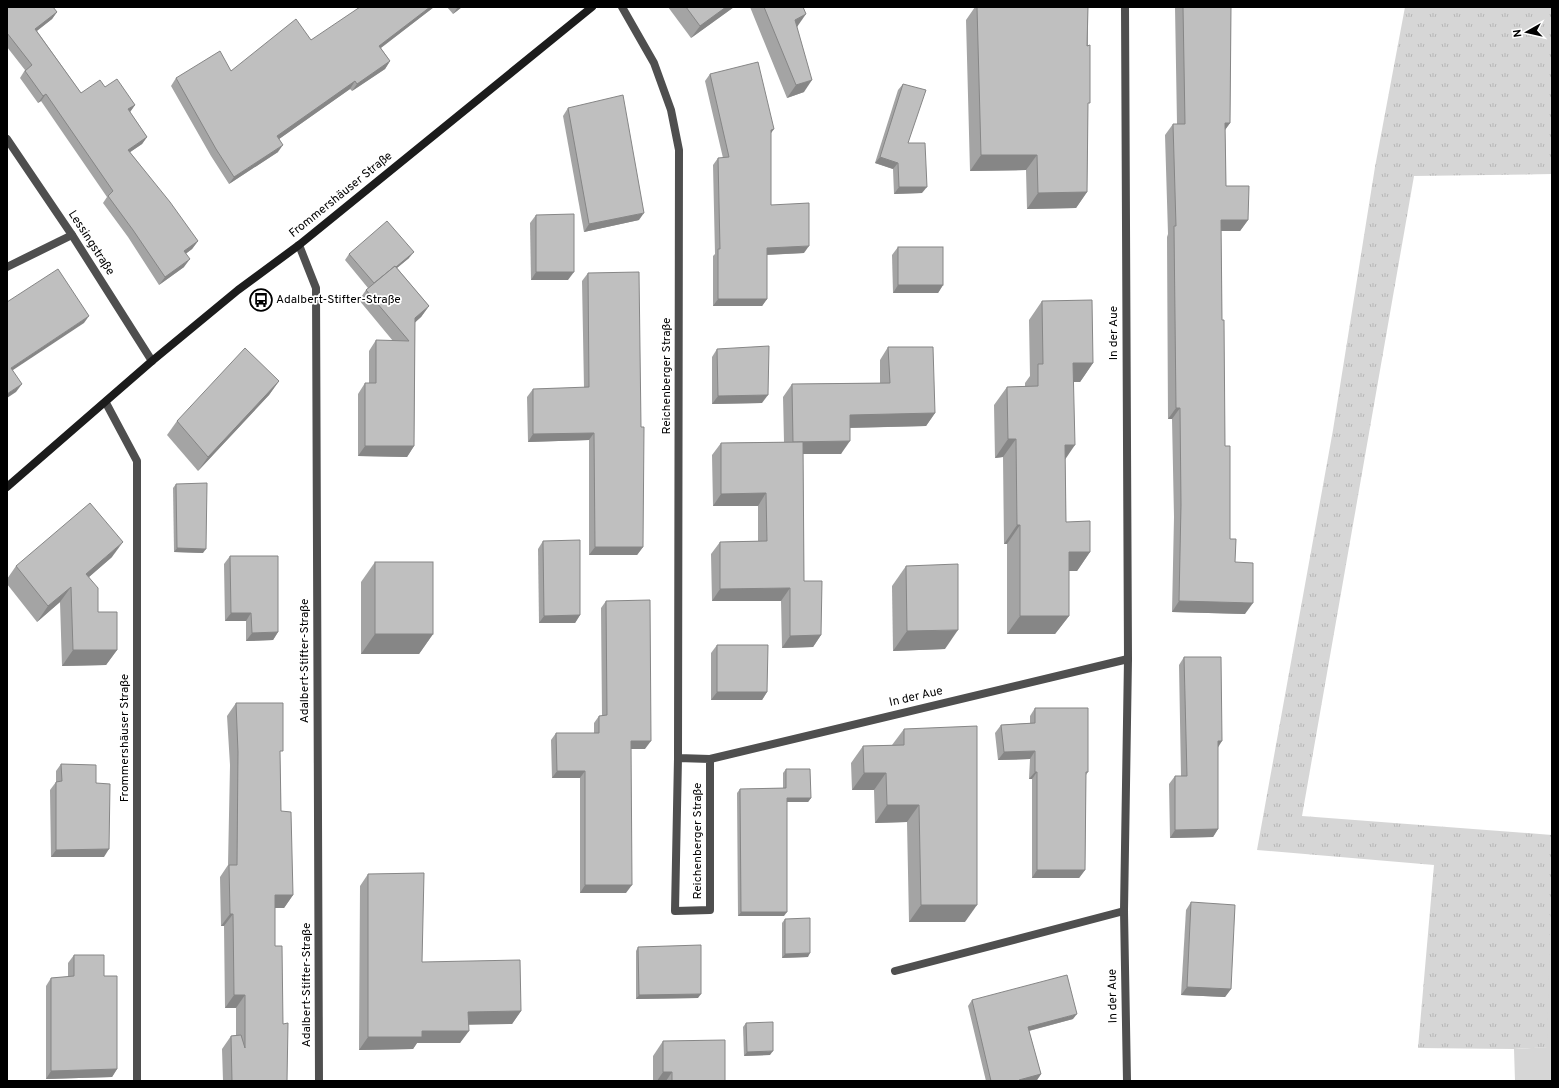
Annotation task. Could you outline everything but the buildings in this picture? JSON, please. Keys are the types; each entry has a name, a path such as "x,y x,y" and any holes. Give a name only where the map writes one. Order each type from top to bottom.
{"main road":[{"name":"Frommershäuser Straße","path":"7,488 106,403 152,361 238,290 299,245 592,7"}],"street":[{"name":"Reichenberger Straße","path":"622,7 654,62 671,110 679,150 678,758 675,911 710,910 710,758"},
{"name":"In der Aue","path":"1125,7 1128,659 1124,911 1127,1081"},
{"name":"Lessingstraße","path":"7,139 72,235 152,361"},
{"path":"7,267 72,235"},
{"name":"Adalbert-Stifter-Straße","path":"299,245 316,288 319,1081"},
{"name":"Frommershäuser Straße","path":"106,403 137,461 137,1081"},
{"name":"In der Aue","path":"710,758 1128,659"},
{"path":"678,758 710,758"},
{"path":"895,971 1124,911"}],"green space":[{"path":"1405,7 1552,7 1552,174 1414,176 1302,816 1552,835 1552,1047 1514,1049 1418,1048 1434,865 1257,850 1333,430 1375,167"},
{"path":"1552,848 1552,1081 1515,1081 1514,1049 1547,1047"}],"place":[{"name":"Adalbert-Stifter-Straße","path":"261,300"}]}
